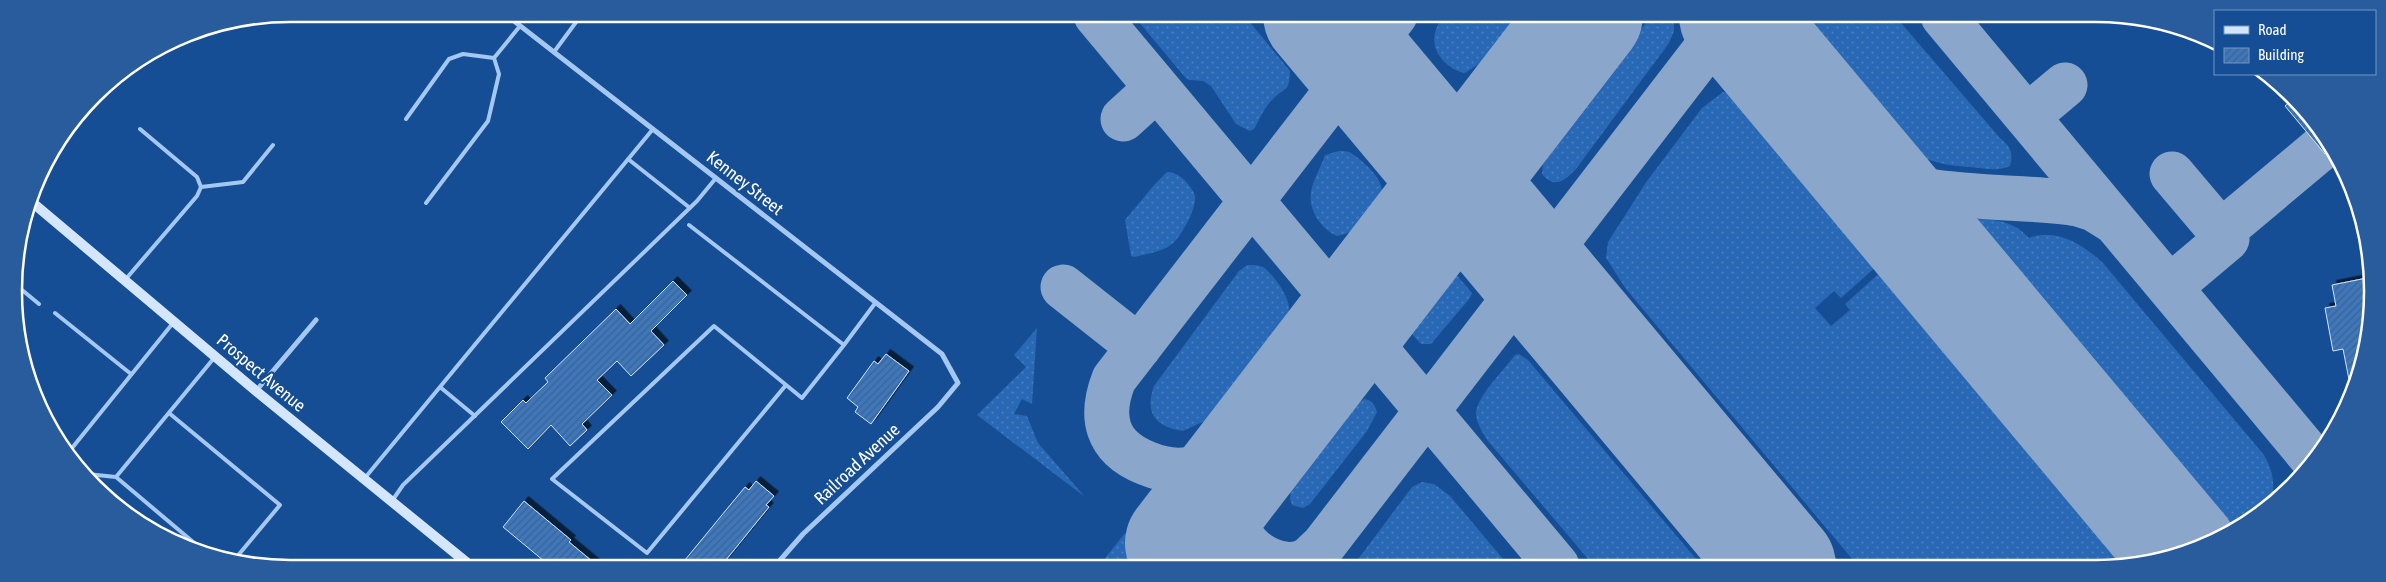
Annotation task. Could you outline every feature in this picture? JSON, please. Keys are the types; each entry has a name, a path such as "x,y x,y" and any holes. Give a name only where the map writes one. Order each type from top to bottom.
{"main road":[{"name":"Prospect Avenue","path":"37,206 256,390 464,560"}],"street":[{"name":"Kenney Street","path":"515,22 942,354 958,383"},
{"path":"256,390 316,320"},
{"name":"Railroad Avenue","path":"780,560 803,534 938,407 958,383"}],"lane":[{"path":"554,52 576,22"},
{"path":"494,58 520,26"},
{"path":"406,119 449,59 463,54 494,58"},
{"path":"426,203 488,121 499,74 494,58"},
{"path":"125,280 197,196 201,187 197,177 140,129"},
{"path":"364,479 653,129"},
{"path":"201,187 243,182 273,145"},
{"path":"628,159 690,208"},
{"path":"391,501 404,485 690,208 716,178"},
{"path":"690,225 844,345"},
{"path":"22,290 39,304"},
{"path":"786,385 647,553 552,479 714,326 802,398 876,302"},
{"path":"55,313 131,374"},
{"path":"73,446 175,322"},
{"path":"116,477 215,356"},
{"path":"440,387 475,416"},
{"path":"169,412 280,505 239,554"},
{"path":"95,475 116,477 189,539"}],"shaded area":[{"path":"1139,22 1250,22 1290,71 1288,86 1270,102 1254,129 1250,131 1236,124 1211,86 1203,81 1189,80"},
{"path":"1439,22 1513,22 1482,62 1465,73 1452,68 1438,53 1434,40"},
{"path":"1647,22 1674,22 1674,31 1669,43 1576,169 1564,180 1551,182 1542,174 1543,164"},
{"path":"1798,22 1900,22 2006,144 2011,154 2010,166 1990,169 1958,166 1935,162 1907,149 1873,121 1857,104 1803,34"},
{"path":"1723,92 1735,94 1748,100 1789,137 1888,256 1841,298 1834,291 1815,308 1831,326 1850,310 1845,304 1893,261 2138,556 2095,560 1853,560 1626,289 1606,258 1608,242 1647,181 1702,108"},
{"path":"1339,151 1350,152 1366,165 1380,182 1382,193 1358,226 1352,231 1337,236 1326,229 1317,218 1312,205 1311,192 1325,155"},
{"path":"1167,172 1181,177 1193,191 1195,196 1194,208 1188,222 1176,240 1164,249 1134,257 1131,256 1125,220"},
{"path":"1962,218 1980,218 1999,221 2015,227 2029,238 2039,235 2059,236 2078,244 2103,263 2264,455 2273,477 2273,492 2221,528 2204,514 2119,411 2097,388 2003,277 1960,221"},
{"path":"1247,265 1263,267 1276,280 1288,303 1289,311 1286,318 1281,327 1207,420 1183,431 1166,426 1159,422 1152,411 1151,396 1154,386 1239,271"},
{"path":"1454,272 1472,293 1470,298 1431,344 1421,344 1412,334 1415,324"},
{"path":"1037,328 1032,404 1022,399 1014,414 1027,416 1038,443 1085,497 977,415 1026,367 1014,355"},
{"path":"1519,354 1528,360 1697,560 1589,560 1488,441 1477,420 1476,413 1481,399 1515,355"},
{"path":"1364,399 1373,403 1377,412 1367,431 1310,504 1303,508 1292,505 1290,499 1291,489 1354,406"},
{"path":"1422,482 1434,484 1450,496 1504,560 1357,560 1412,487"},
{"path":"1125,533 1162,560 1104,560"}],"building":[{"path":"2288,104 2297,114 2326,154 2325,154 2285,106"},
{"path":"2363,279 2361,326 2349,378 2343,349 2333,351 2325,308 2336,306 2332,285"},
{"path":"673,281 687,295 651,331 664,345 631,376 617,361 597,380 612,395 582,424 587,430 570,446 551,425 528,449 501,422 523,400 526,403 548,382 545,378 616,309 630,324"},
{"path":"886,354 909,371 871,424 855,412 858,407 847,398 874,361 878,364"},
{"path":"756,481 774,496 766,505 769,507 726,560 685,560 745,487 749,490"},
{"path":"524,501 571,540 569,542 591,560 543,560 503,527"}],"taxiway":[{"path":"1102,22 1552,560"},
{"path":"1258,443 1212,464 1193,469 1169,470 1146,463 1122,448 1114,439 1109,429 1107,418 1109,393 1114,379 1390,22"},
{"path":"1307,560 1323,546 1726,22"},
{"path":"1745,22 1867,168 1884,179 1908,187 1936,192 2078,204 2094,209 2115,222"},
{"path":"1948,22 2308,454"},
{"path":"2028,116 2065,85"},
{"path":"1123,119 1157,88"},
{"path":"2221,232 2320,149"},
{"path":"2170,287 2227,239 2172,174"},
{"path":"1063,287 1139,347"},
{"path":"1258,443 1240,489 1237,522 1245,540 1260,555 1269,560"},
{"path":"1735,507 1780,560"}],"runway":[{"path":"1325,22 1775,560"},
{"path":"1181,543 1582,22"},
{"path":"1740,22 2178,546"}]}
